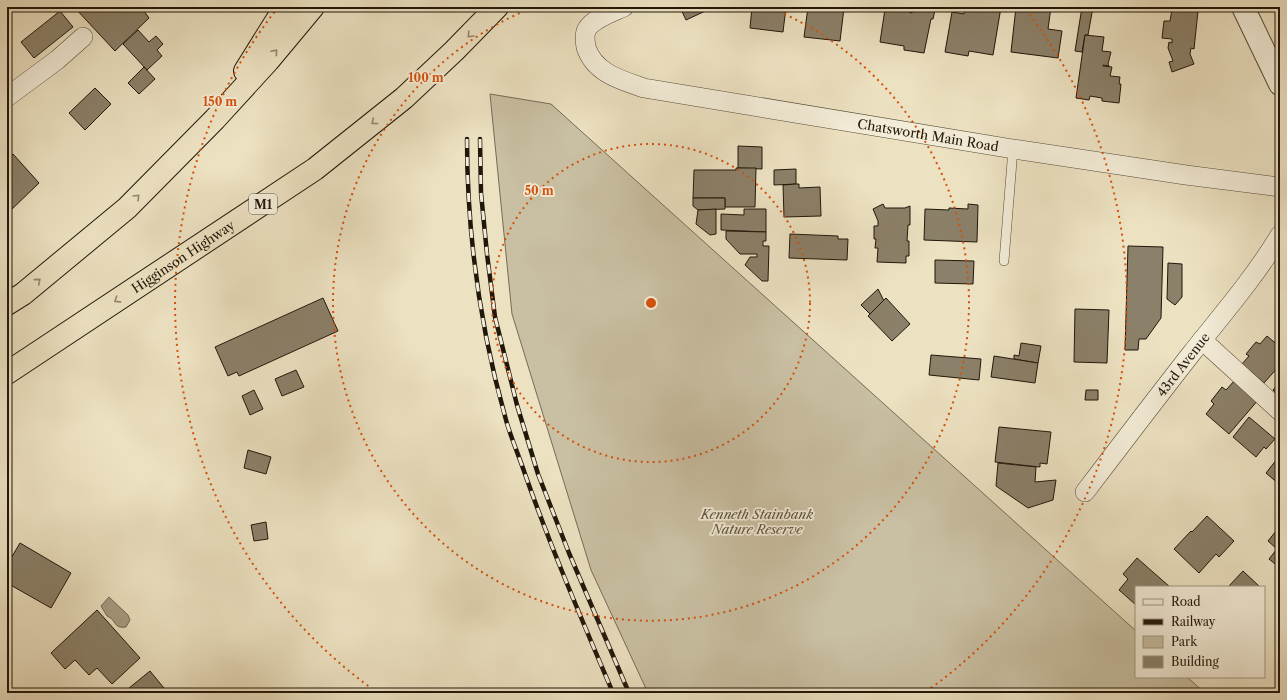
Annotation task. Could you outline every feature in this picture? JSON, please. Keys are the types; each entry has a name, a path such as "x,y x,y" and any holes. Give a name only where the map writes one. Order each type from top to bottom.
{"highway":[{"path":"215,119 285,7"},
{"path":"7,304 23,294 126,208 215,119 313,7"},
{"name":"Higginson Highway","path":"7,373 315,169 404,98 454,51 497,7"}],"street":[{"name":"Chatsworth Main Road","path":"624,7 594,22 587,29 585,43 588,53 595,63 604,71 617,79 644,88 1013,149 1178,174 1280,186"},
{"path":"1243,7 1280,84"},
{"path":"7,97 57,60 83,37"},
{"name":"43rd Avenue","path":"1085,492 1150,406 1254,274 1280,235"},
{"path":"1202,340 1280,411"}],"lane":[{"path":"1004,261 1013,149"}],"green space":[{"name":"Kenneth Stainbank Nature Reserve","path":"490,94 551,104 1135,630 1135,678 1188,678 1205,693 648,693 591,570 512,314"}],"shaded area":[{"path":"109,597 128,615 130,620 126,627 119,627 107,616 101,606"}],"building":[{"path":"74,7 141,7 149,18 115,51"},
{"path":"680,7 714,7 686,20"},
{"path":"752,7 786,7 783,32 750,28"},
{"path":"808,7 844,8 840,41 804,37"},
{"path":"887,7 910,7 909,12 912,13 913,7 935,10 933,19 931,19 924,53 904,50 904,46 880,42 885,9"},
{"path":"965,7 1001,7 993,55 969,51 968,56 945,52 952,12 964,14"},
{"path":"1016,7 1051,7 1048,29 1062,31 1058,58 1011,52"},
{"path":"1082,7 1093,7 1088,35 1085,35 1082,52 1075,51"},
{"path":"1166,7 1191,7 1190,10 1198,11 1194,49 1191,48 1190,54 1194,64 1172,72 1169,62 1173,61 1168,48 1169,42 1172,43 1172,39 1162,38 1164,21 1170,21 1172,9"},
{"path":"60,11 73,27 34,58 21,42"},
{"path":"138,30 149,42 156,36 163,44 157,50 162,56 147,70 123,44"},
{"path":"1085,35 1104,37 1102,51 1111,52 1108,64 1109,66 1103,66 1112,67 1110,76 1120,77 1119,84 1121,84 1119,103 1102,101 1102,98 1090,96 1089,100 1076,98"},
{"path":"144,67 155,79 139,94 128,83"},
{"path":"95,88 111,104 85,130 69,113"},
{"path":"738,146 762,147 762,169 738,168"},
{"path":"13,154 39,183 10,211 7,208 7,159"},
{"path":"736,168 756,168 755,207 725,207 725,198 693,198 694,170 736,170"},
{"path":"796,169 796,184 774,185 774,170"},
{"path":"799,184 799,188 820,187 821,216 784,217 783,185"},
{"path":"693,198 725,198 725,209 698,210 693,206"},
{"path":"883,204 885,208 905,208 910,206 910,225 908,225 907,241 909,241 909,256 906,256 906,263 877,262 878,248 875,248 876,239 874,239 874,226 878,226 878,221 873,209"},
{"path":"968,204 978,205 977,242 924,240 925,209 968,209"},
{"path":"716,209 716,234 710,235 696,224 698,210"},
{"path":"744,209 766,209 766,232 721,230 721,214 744,215"},
{"path":"726,231 766,232 766,241 763,241 763,246 769,246 768,281 762,281 745,265 750,257 757,257 757,254 740,254 726,239"},
{"path":"790,234 838,236 838,239 848,239 847,260 789,258"},
{"path":"1128,246 1163,247 1161,318 1146,339 1139,339 1138,350 1125,350"},
{"path":"935,260 974,261 973,284 935,283"},
{"path":"1168,263 1182,264 1182,297 1175,305 1167,299"},
{"path":"878,289 884,301 870,314 861,305"},
{"path":"323,298 338,331 239,376 237,372 228,376 215,347"},
{"path":"886,298 910,324 892,341 868,316"},
{"path":"1075,309 1109,310 1107,363 1074,362"},
{"path":"1267,336 1280,347 1280,365 1264,383 1242,364 1249,356 1246,354 1256,342 1260,344"},
{"path":"1021,343 1041,346 1038,363 1014,359 1014,355 1019,356"},
{"path":"931,355 981,359 979,380 929,375"},
{"path":"994,356 1038,363 1035,383 991,377"},
{"path":"296,370 304,387 282,396 275,379"},
{"path":"1235,380 1259,399 1229,434 1206,414 1214,404 1211,401 1222,387 1226,390"},
{"path":"1280,382 1280,396 1273,390"},
{"path":"254,390 263,409 250,415 242,396"},
{"path":"1086,390 1098,390 1098,400 1085,400"},
{"path":"1249,417 1275,439 1266,449 1264,447 1256,457 1233,437"},
{"path":"999,427 1051,432 1047,464 1040,463 1040,467 995,462"},
{"path":"248,450 271,457 266,474 244,468"},
{"path":"1277,459 1280,462 1280,485 1266,473"},
{"path":"998,463 1036,467 1035,482 1056,480 1053,500 1028,508 996,486"},
{"path":"1207,516 1234,541 1219,557 1216,554 1199,573 1174,549"},
{"path":"266,522 268,539 254,541 251,525"},
{"path":"1280,526 1280,568 1269,559 1277,549 1268,541"},
{"path":"20,543 71,573 51,608 7,583 7,565"},
{"path":"1137,558 1169,586 1135,586 1135,604 1119,590 1128,579 1123,574"},
{"path":"1243,571 1259,586 1229,586"},
{"path":"97,610 140,658 112,684 97,668 89,675 75,660 65,669 51,653"},
{"path":"150,671 168,693 123,693"}],"railway":[{"path":"467,139 469,210 472,245 482,316 506,420 545,529 613,693"},
{"path":"480,139 481,193 495,317 517,405 538,474 569,553 629,693"}]}
